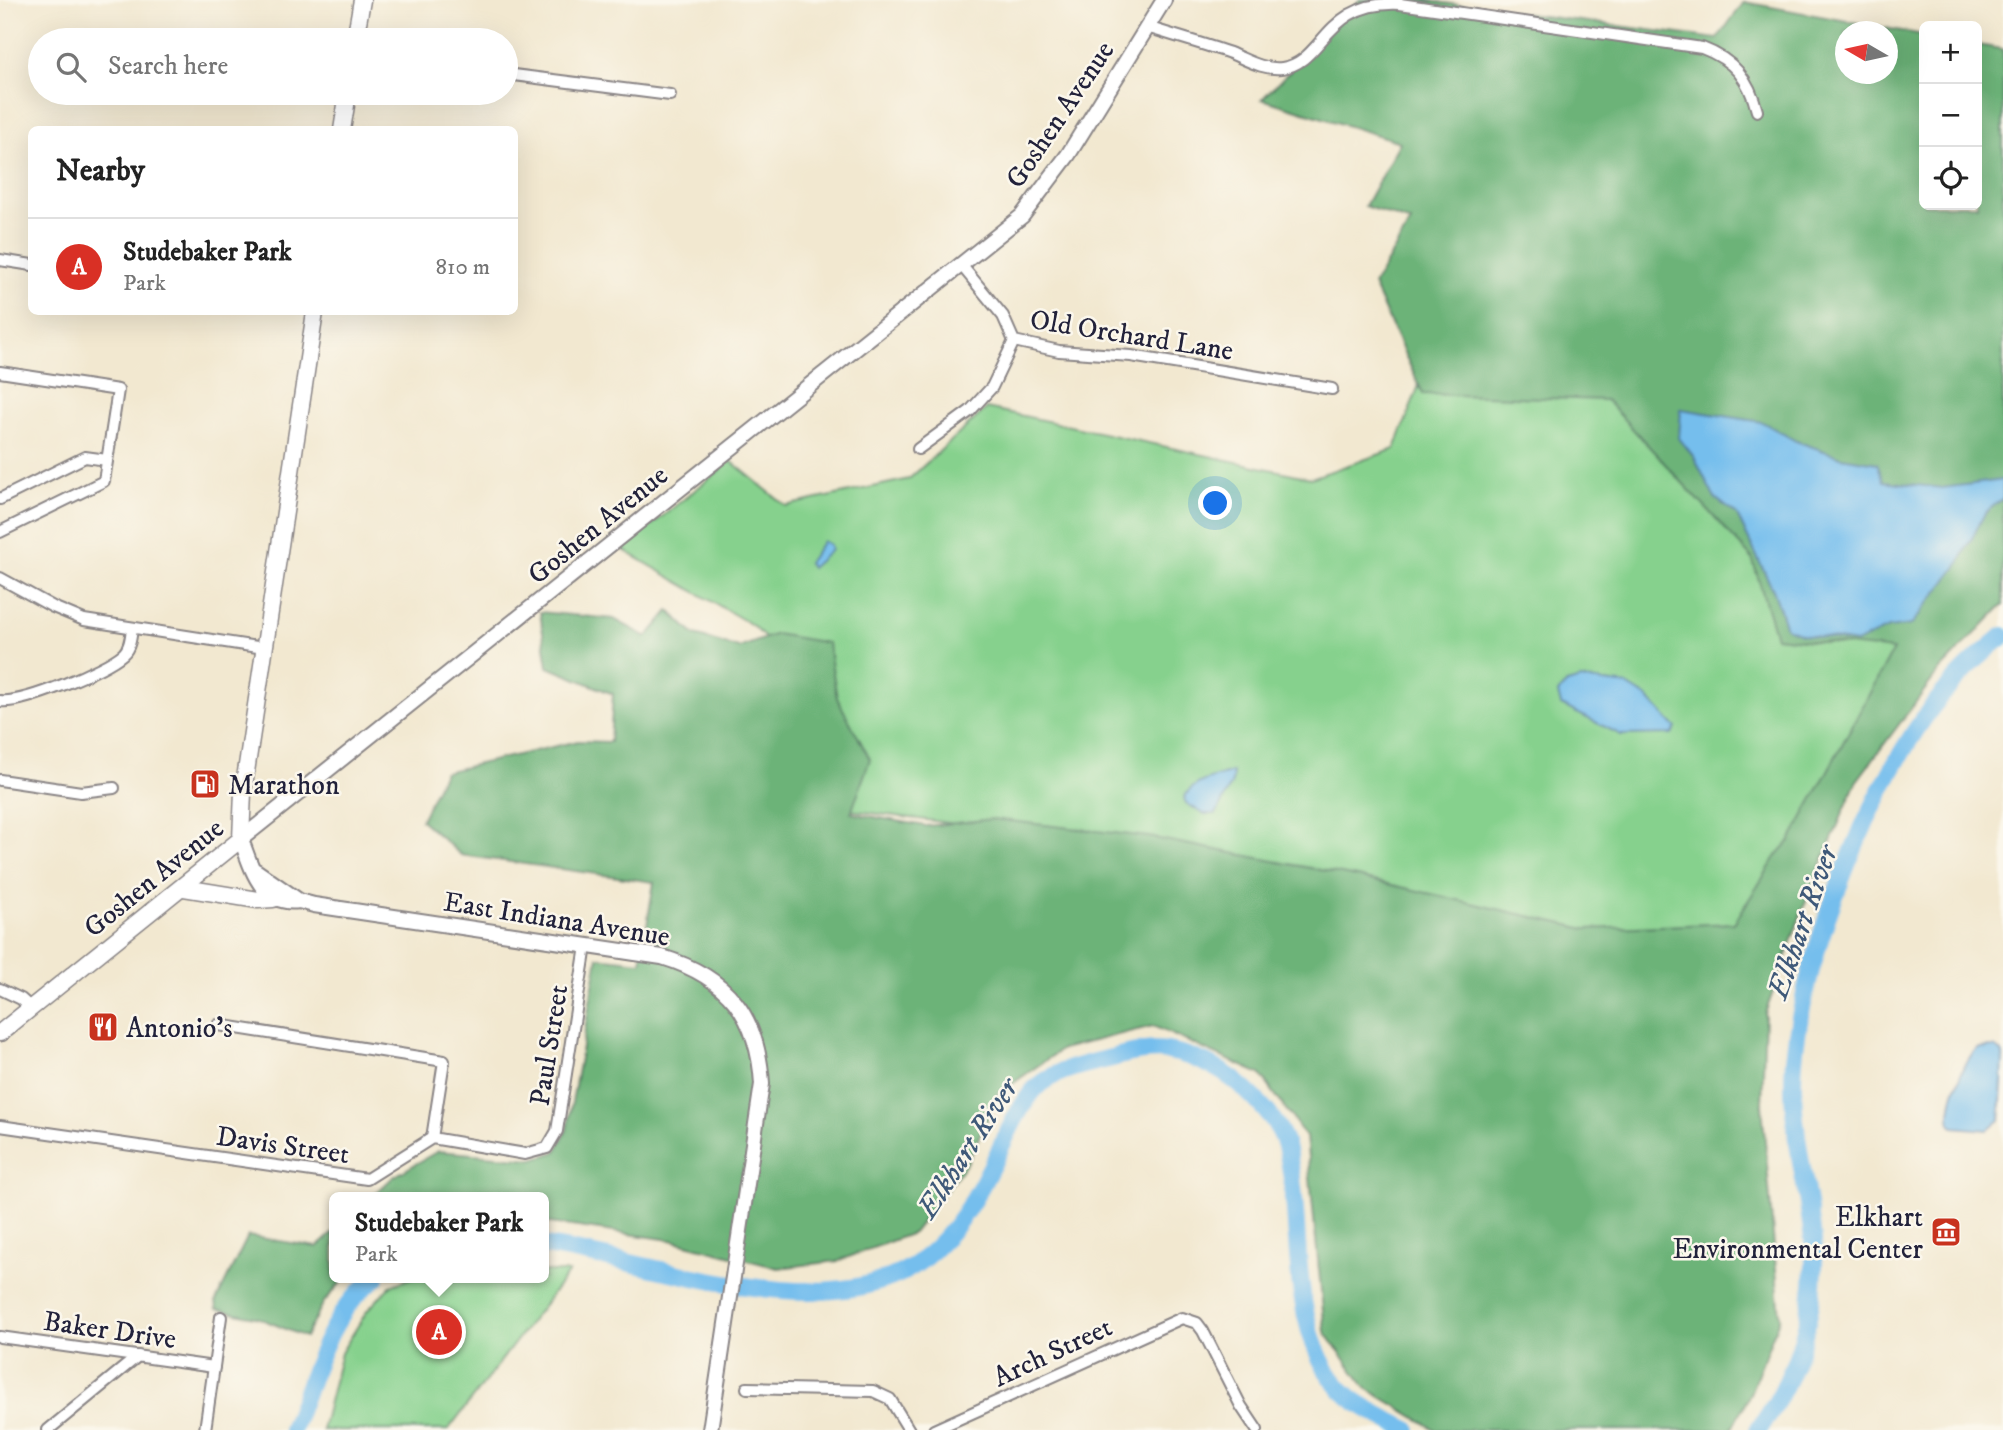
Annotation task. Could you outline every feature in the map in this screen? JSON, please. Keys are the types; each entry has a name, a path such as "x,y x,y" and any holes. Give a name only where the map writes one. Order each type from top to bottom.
{"main road":[{"path":"357,28 362,0"},
{"path":"343,126 346,105"},
{"path":"241,839 240,812 315,315"},
{"name":"Goshen Avenue","path":"0,1033 184,888 241,839"},
{"path":"184,888 258,900 273,898"}],"street":[{"name":"Goshen Avenue","path":"241,839 1022,216 1043,191 1164,0"},
{"path":"1147,27 1259,66 1285,68 1297,63 1343,16 1373,5 1400,4 1702,48 1734,65 1749,84 1757,111"},
{"path":"518,76 670,95"},
{"path":"0,260 28,264"},
{"name":"Old Orchard Lane","path":"962,265 1003,316 1014,341 1059,351 1131,356 1332,389"},
{"path":"918,449 971,411 992,387 1014,341"},
{"path":"0,372 118,390 104,481 0,532"},
{"path":"0,499 79,460 90,457 107,460"},
{"path":"0,579 69,614 132,628 264,648"},
{"path":"0,701 33,697 115,658 127,649 132,628"},
{"path":"0,780 81,792 114,788"},
{"name":"East Indiana Avenue","path":"241,839 262,889 285,903 299,901 662,957 689,967 718,984 745,1015 760,1055 762,1084 710,1430"},
{"name":"East Indiana Avenue","path":"256,871 299,901"},
{"name":"Paul Street","path":"432,1138 525,1154 547,1148 557,1131 586,946"},
{"path":"0,989 21,999 31,1008"},
{"path":"218,1025 444,1060 432,1138"},
{"name":"Davis Street","path":"0,1126 367,1179 432,1138"},
{"path":"205,1430 221,1317"},
{"name":"Arch Street","path":"934,1430 1172,1321 1189,1319 1203,1331 1241,1406 1257,1430"},
{"name":"Baker Drive","path":"0,1337 214,1367"},
{"path":"48,1430 138,1356"},
{"path":"747,1388 873,1391 890,1399 898,1408 909,1430"}],"green space":[{"path":"1360,0 1421,0 1717,39 1744,2 1848,21 1835,21 1835,84 1898,84 1898,30 1919,34 1919,210 1982,210 1982,46 2003,49 2003,605 1939,671 1856,782 1804,906 1765,1014 1762,1105 1780,1317 1749,1396 1731,1430 1436,1430 1366,1388 1325,1332 1306,1137 1260,1074 1153,1026 1062,1049 999,1093 967,1163 913,1233 838,1261 778,1268 671,1240 550,1223 549,1192 377,1192 393,1177 438,1151 533,1159 556,1152 567,1130 598,957 641,962 654,882 461,855 421,820 444,772 578,741 610,742 613,694 548,667 540,612 614,619 647,637 669,611 695,635 739,648 776,634 828,643 837,698 870,759 851,813 926,826 993,819 1149,837 1357,877 1586,929 1734,923 1778,854 1790,841 1893,650 1776,637 1752,558 1606,400 1423,394 1373,285 1411,222 1365,206 1400,142 1262,99"},
{"path":"1638,362 1949,627 1734,923 1576,939 1112,844 841,809 821,693 752,625 622,549 731,461 786,506 909,479 987,408 1311,478 1395,449 1424,372"},
{"path":"248,1236 317,1247 329,1236 329,1283 341,1283 324,1302 305,1337 259,1318 217,1309 216,1301"},
{"path":"549,1272 569,1272 448,1430 322,1430 341,1353 367,1311 390,1286 398,1283 549,1283"}],"water":[{"path":"1681,409 1762,422 1796,441 1841,457 1877,463 1884,481 1942,488 2003,480 2003,498 1985,513 1957,567 1911,625 1888,628 1856,643 1801,634 1786,628 1774,592 1737,515 1714,497 1694,457 1679,438"},
{"path":"823,541 830,545 831,550 811,568 808,563"},
{"path":"1581,679 1627,685 1648,698 1676,728 1672,734 1621,735 1561,705 1558,693 1567,683"},
{"path":"1233,772 1232,783 1216,814 1204,814 1186,803 1184,798 1193,787"},
{"path":"1994,1047 2001,1051 2003,1056 2000,1120 1988,1130 1953,1127 1950,1121 1952,1099 1967,1062 1978,1048"}],"waterway":[{"name":"Elkhart River","path":"1758,1430 1784,1388 1809,1316 1814,1266 1813,1241 1795,1124 1793,1084 1796,1041 1805,993 1819,943 1857,842 1902,751 1943,693 2003,636"},
{"name":"Elkhart River","path":"549,1247 731,1284 781,1290 828,1291 873,1284 912,1267 948,1235 976,1195 1021,1109 1041,1083 1075,1067 1123,1055 1158,1050 1179,1053 1212,1066 1245,1089 1266,1111 1282,1134 1291,1172 1304,1306 1320,1358 1336,1384 1346,1394 1368,1410 1408,1430"},
{"name":"Elkhart River","path":"292,1430 315,1368 334,1327 346,1308 370,1283"}],"place":[{"name":"Marathon","path":"205,784"},
{"name":"Antonio's","path":"103,1027"},
{"name":"Elkhart Environmental Center","path":"1946,1232"},
{"name":"Studebaker Park","path":"439,1332"}]}
